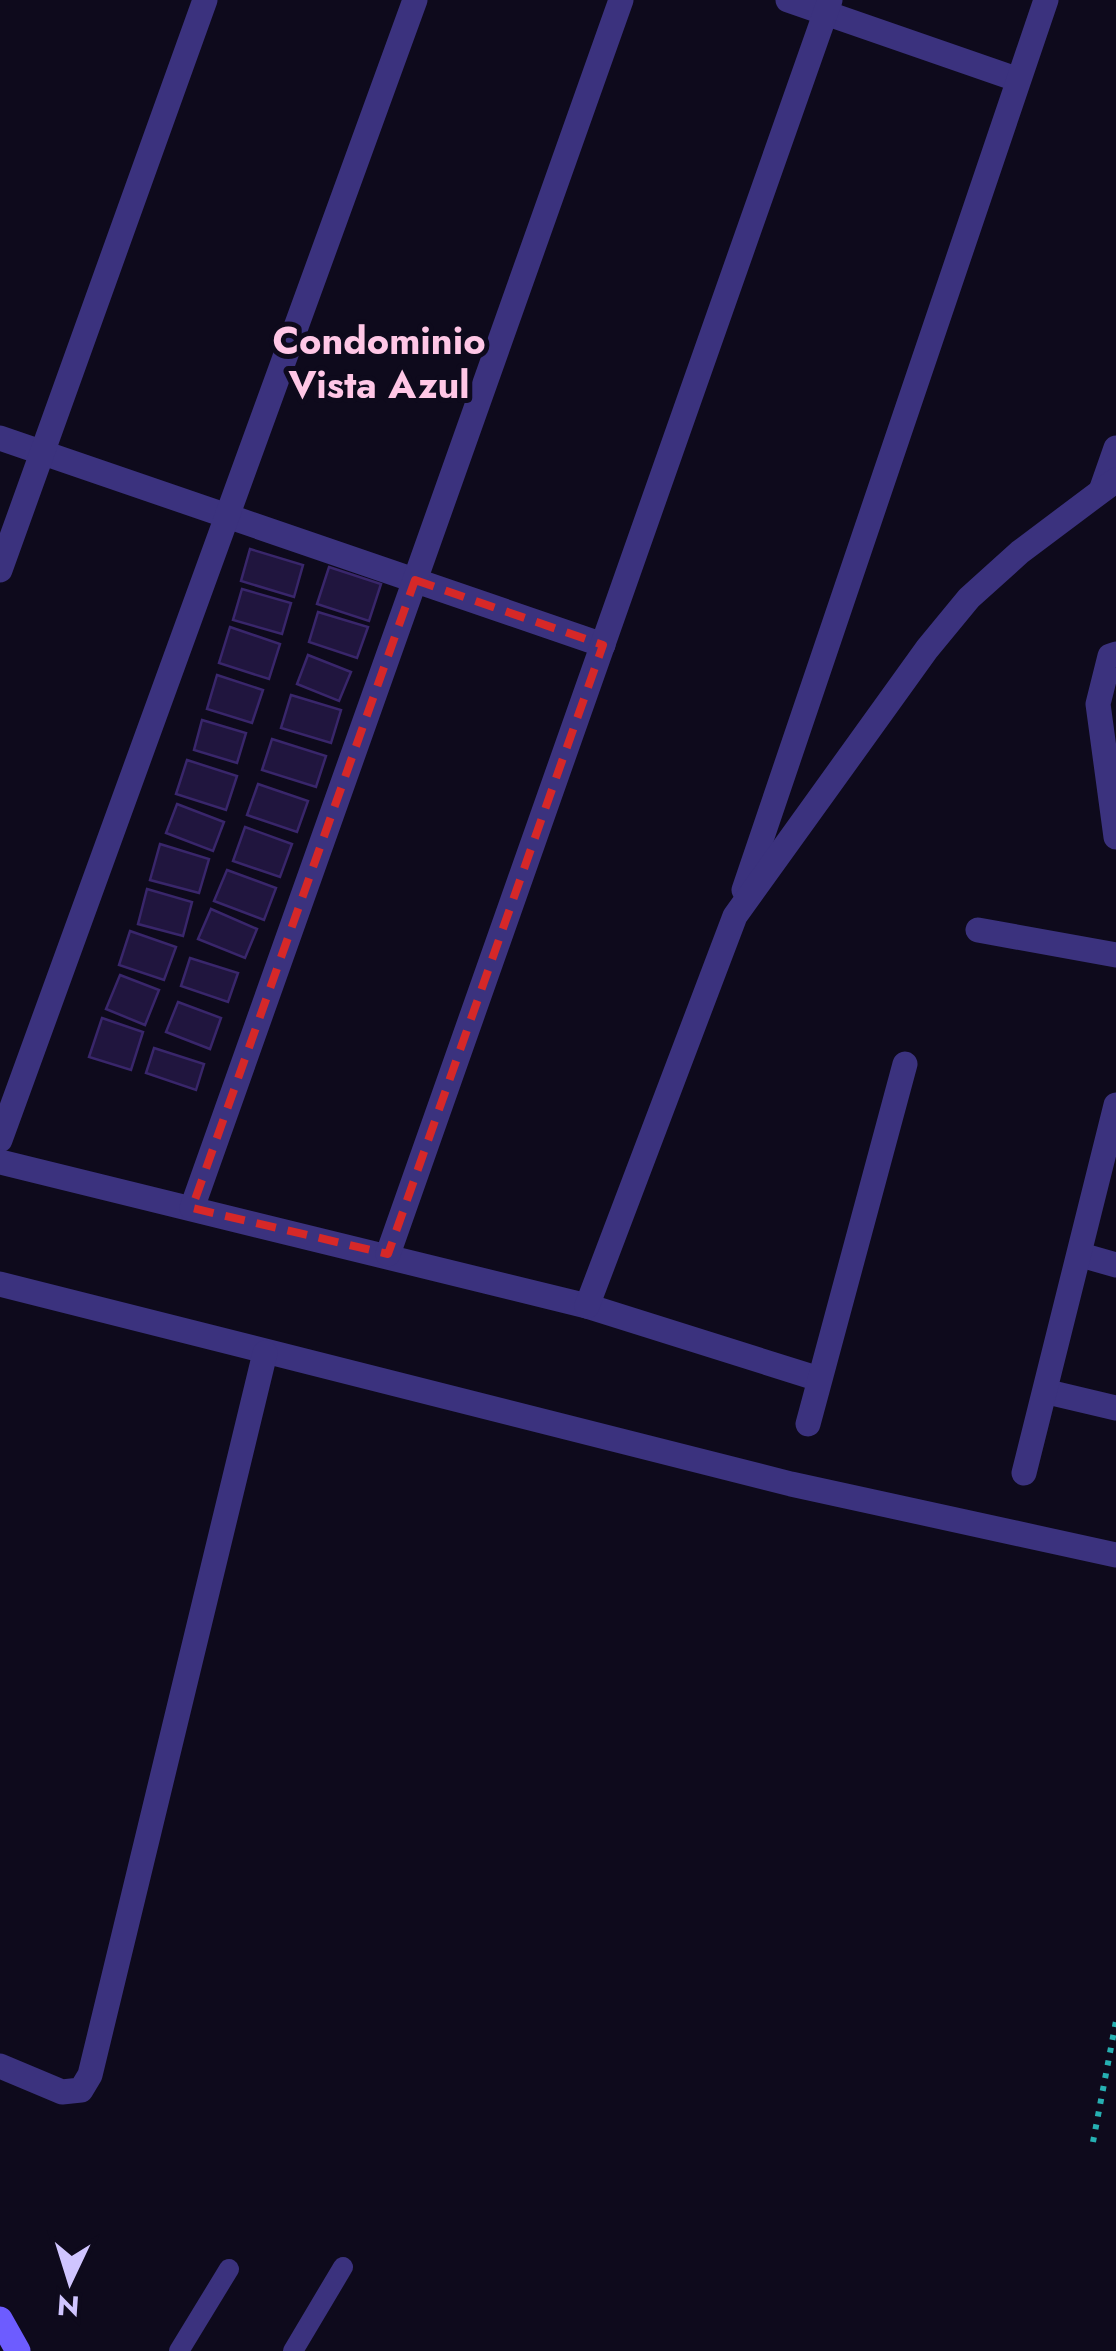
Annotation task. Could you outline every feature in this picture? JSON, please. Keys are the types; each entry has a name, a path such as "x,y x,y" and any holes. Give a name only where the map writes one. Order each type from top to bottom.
{"main road":[{"path":"0,2319 18,2351"}],"street":[{"path":"0,570 205,0"},
{"path":"0,1140 414,0"},
{"path":"192,1208 622,0"},
{"path":"788,0 827,6 1016,80"},
{"path":"587,1306 735,916 1046,0"},
{"path":"388,1254 827,6"},
{"path":"0,438 603,644"},
{"path":"735,916 927,649 970,598 1109,484 1116,448"},
{"path":"1116,654 1110,656 1098,704 1116,837"},
{"path":"978,930 1116,956"},
{"path":"808,1424 904,1064"},
{"path":"1024,1472 1048,1392 1116,1106"},
{"path":"0,1162 388,1254 587,1306 819,1379"},
{"path":"1081,1256 1116,1265"},
{"path":"0,1284 791,1484 1116,1555"},
{"path":"0,2066 62,2092 80,2090 90,2075 265,1353"},
{"path":"1048,1392 1116,1408"}],"lane":[{"path":"293,2351 343,2267"},
{"path":"179,2351 229,2269"}],"path":[{"path":"1093,2142 1116,2021"}],"highlighted area":[{"path":"415,580 603,645 388,1254 192,1208"}],"building":[{"path":"250,549 303,565 294,597 241,581"},
{"path":"329,567 381,584 369,621 317,604"},
{"path":"242,589 291,603 282,634 233,620"},
{"path":"318,612 368,627 357,658 309,642"},
{"path":"230,627 280,644 269,679 219,663"},
{"path":"308,655 351,672 339,701 297,684"},
{"path":"217,675 263,690 252,723 207,709"},
{"path":"291,695 341,710 331,743 281,728"},
{"path":"202,720 246,733 237,763 194,750"},
{"path":"272,739 326,756 316,787 262,770"},
{"path":"187,760 237,776 226,810 176,794"},
{"path":"258,784 308,801 297,832 247,815"},
{"path":"177,804 224,822 213,851 166,833"},
{"path":"245,827 292,844 280,877 233,861"},
{"path":"160,844 209,859 199,893 150,880"},
{"path":"227,870 276,888 264,920 214,901"},
{"path":"147,889 192,902 183,936 138,924"},
{"path":"211,909 257,929 245,958 198,939"},
{"path":"130,931 176,947 164,980 119,965"},
{"path":"190,958 238,973 228,1002 181,986"},
{"path":"120,975 159,990 145,1025 106,1009"},
{"path":"178,1002 221,1018 210,1049 166,1032"},
{"path":"102,1018 143,1032 131,1070 89,1057"},
{"path":"154,1048 204,1064 196,1090 146,1073"}],"district":[{"name":"Condominio Vista Azul","path":"379,362"}]}
